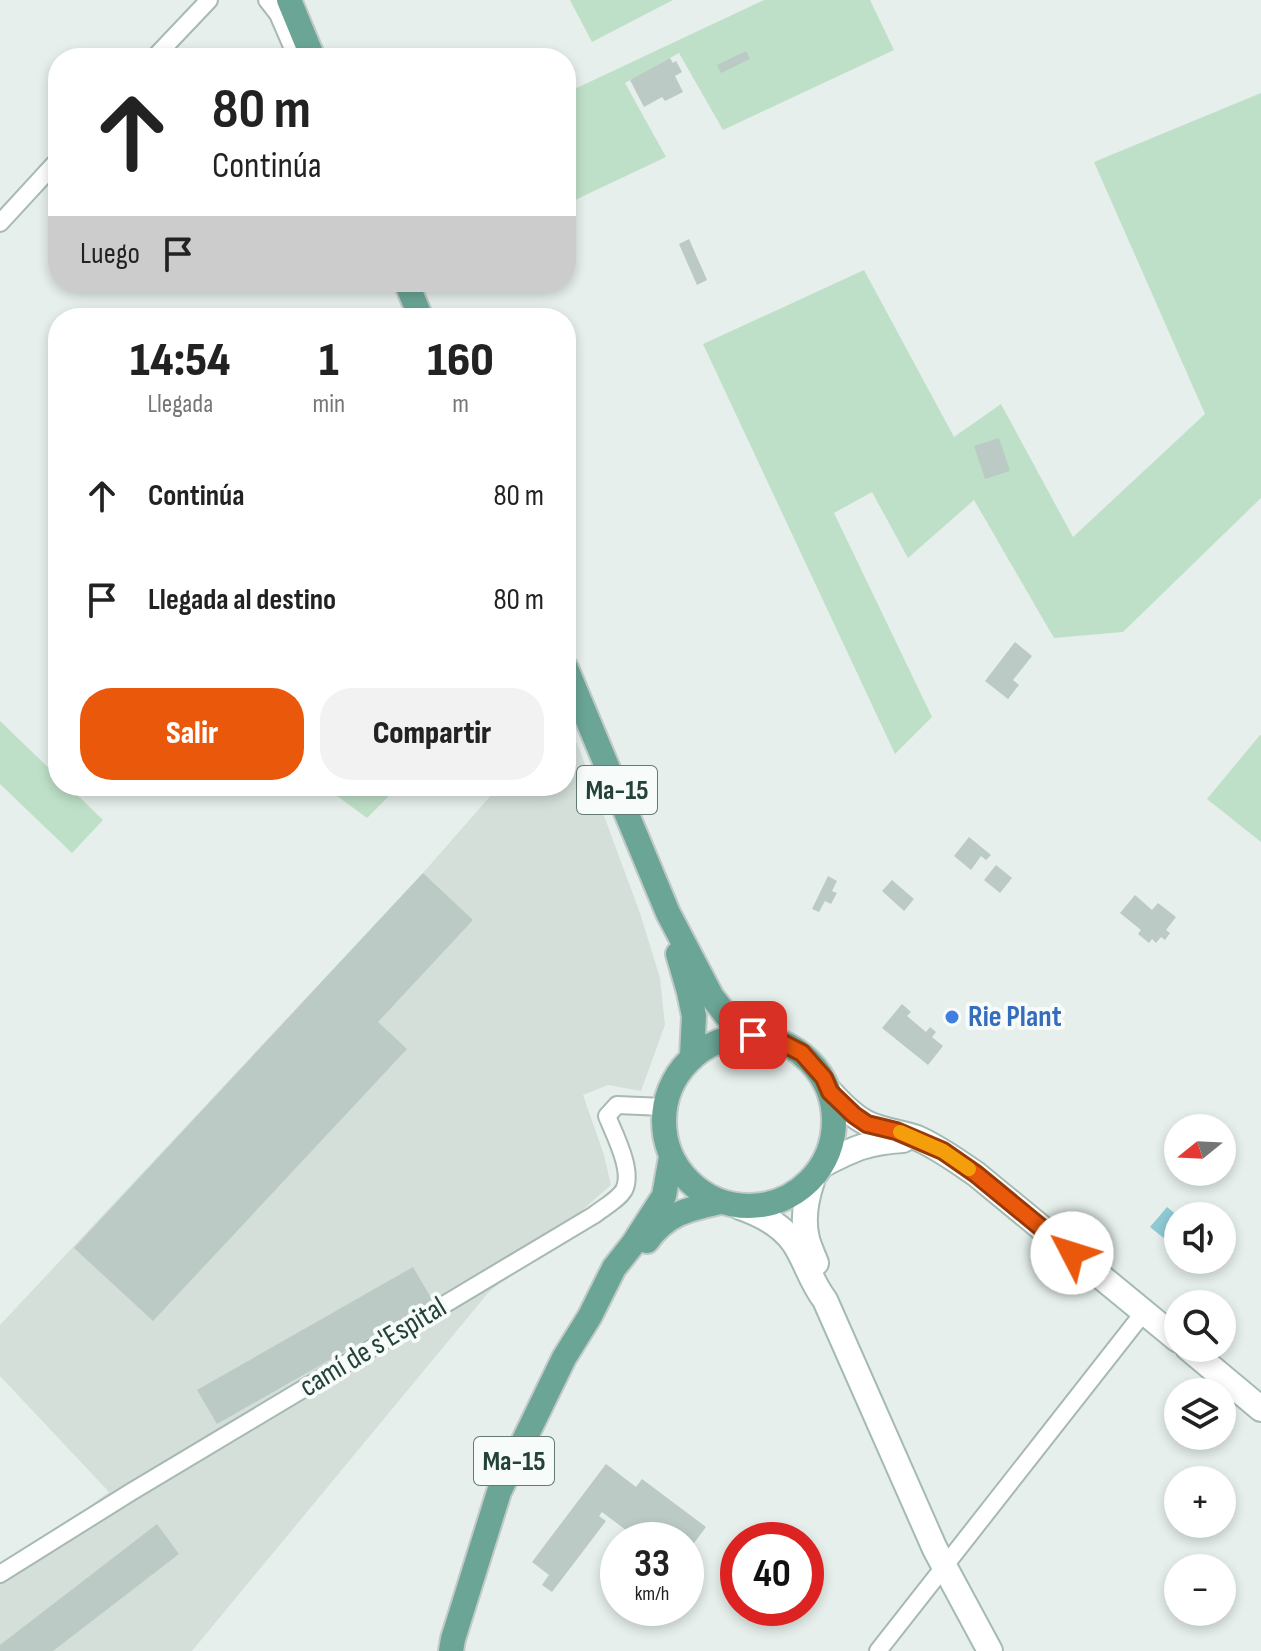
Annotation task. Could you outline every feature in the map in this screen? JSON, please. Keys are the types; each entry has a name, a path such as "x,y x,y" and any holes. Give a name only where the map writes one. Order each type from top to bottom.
{"main road":[{"path":"289,0 309,48"},
{"name":"Ma-15","path":"576,692 668,913 712,997 730,1020 753,1035"},
{"name":"Ma-15","path":"668,913 692,1004 692,1056"},
{"name":"Ma-15","path":"608,1284 651,1236 675,1215 690,1209 776,1203 818,1172 831,1148 835,1116 830,1092 824,1078 802,1053 773,1038 753,1035 720,1040 692,1056 681,1069 664,1107 664,1129 671,1157 687,1180 710,1198 730,1205"},
{"path":"830,1092 867,1124 918,1139 943,1151 976,1174 1164,1328"},
{"path":"825,1300 825,1285 807,1238 805,1209 806,1198 818,1172 859,1147 875,1142 918,1139"},
{"name":"Ma-15","path":"451,1651 499,1492 564,1358 608,1284 614,1268 664,1196 671,1157"},
{"path":"730,1205 758,1213 774,1222 794,1242 815,1288 825,1300 944,1566 990,1651"},
{"path":"1205,1362 1261,1409"}],"street":[{"path":"163,48 209,0"},
{"path":"267,0 278,14 293,48"},
{"path":"0,223 48,171"},
{"name":"camí de s'Espital","path":"0,1574 131,1492 594,1215 622,1193 627,1181 625,1164 607,1116 617,1105 664,1107"},
{"path":"878,1651 1144,1312"}],"shaded area":[{"path":"577,743 640,913 660,978 665,1025 641,1091 608,1085 583,1095 611,1185 488,1293 192,1651 0,1651 0,1573 109,1492 0,1376 0,1325 423,873 490,796 576,796"}],"green space":[{"path":"570,0 673,0 592,42"},
{"path":"764,0 870,0 894,50 723,130 679,53 625,83 666,157 576,200 576,88"},
{"path":"1261,93 1261,498 1123,632 1054,638 974,500 908,558 872,492 834,513 932,717 895,754 703,344 864,270 954,437 1001,404 1073,537 1205,414 1094,162"},
{"path":"0,721 48,767 48,796 78,796 103,820 72,853 0,784"},
{"path":"1261,735 1261,842 1207,799"},
{"path":"337,796 389,796 367,818"}],"water":[{"path":"1164,1211 1164,1238 1150,1227"}],"building":[{"path":"746,51 750,59 721,73 717,65"},
{"path":"670,58 673,63 676,61 682,72 675,76 683,92 665,101 662,97 644,107 630,80"},
{"path":"689,239 707,280 697,285 679,244"},
{"path":"999,438 1010,471 985,479 974,446"},
{"path":"1015,642 1032,656 1013,680 1019,685 1008,699 985,681"},
{"path":"969,837 991,855 986,860 981,856 971,870 954,856"},
{"path":"996,865 1012,878 1000,893 984,880"},
{"path":"423,873 473,920 378,1022 407,1049 153,1321 74,1248"},
{"path":"828,876 837,881 832,891 837,893 831,904 825,901 819,912 812,909"},
{"path":"892,880 914,899 904,911 882,891"},
{"path":"1135,895 1152,910 1158,903 1176,917 1166,930 1170,933 1165,940 1161,937 1156,943 1152,939 1149,943 1138,934 1141,930 1120,913"},
{"path":"902,1004 911,1012 907,1016 926,1032 930,1027 936,1032 932,1037 943,1046 928,1065 882,1028"},
{"path":"413,1267 433,1301 217,1424 197,1390"},
{"path":"606,1464 636,1487 642,1479 699,1522 615,1522 602,1512 599,1516 606,1521 600,1522 600,1529 552,1592 542,1585 549,1575 532,1562"},
{"path":"157,1524 179,1554 53,1651 0,1651 0,1645"}],"slow traffic":[{"path":"900,1132 943,1151 969,1169"}],"place":[{"name":"Rie Plant","path":"952,1017"}],"route":[{"path":"753,1035 773,1038 802,1053 824,1078 830,1092 854,1115 867,1124 919,1139 943,1151 976,1174 1072,1253"}]}
